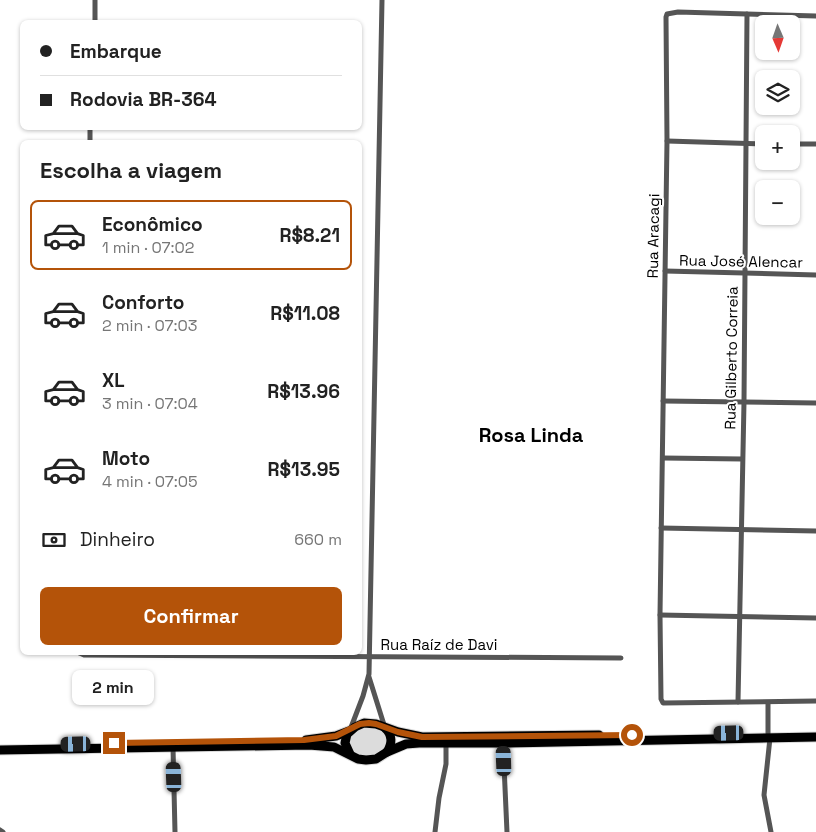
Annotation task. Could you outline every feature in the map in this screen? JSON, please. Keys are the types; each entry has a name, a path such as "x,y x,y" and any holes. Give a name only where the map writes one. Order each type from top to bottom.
{"highway":[{"path":"0,745 304,740 336,736 350,731 360,724 369,723 410,736 422,737 769,735 816,737"},
{"path":"386,728 390,734 391,741 387,752"},
{"path":"350,731 347,734 345,743 350,754"},
{"path":"0,750 326,746 334,747 358,759 366,760 376,759 406,744 503,744 816,732"}],"street":[{"path":"95,0 95,20"},
{"path":"350,731 369,674 382,0"},
{"name":"Rua Aracagi","path":"738,702 666,704 662,702 660,615 667,141 666,23 667,14 678,12 747,14"},
{"path":"747,14 816,16"},
{"name":"Rua Gilberto Correia","path":"738,702 744,402 747,14"},
{"path":"667,141 755,144"},
{"path":"800,144 816,144"},
{"name":"Rua José Alencar","path":"665,272 816,275"},
{"path":"663,401 816,404"},
{"path":"663,458 742,460"},
{"path":"661,528 816,531"},
{"path":"660,615 816,618"},
{"name":"Rua Raíz de Davi","path":"82,655 621,658"},
{"path":"369,674 386,728"},
{"path":"738,702 816,701"},
{"path":"768,703 769,735 764,795 771,832"},
{"path":"435,832 446,764 446,743"},
{"path":"503,744 507,832"},
{"path":"173,747 175,832"}],"shaded area":[{"path":"378,726 387,735 387,748 374,757 366,757 355,753 350,748 350,734 361,727"}],"district":[{"name":"Rosa Linda","path":"531,435"}],"route":[{"path":"114,743 322,739 350,731 360,724 369,723 410,736 422,737 632,735"}]}
